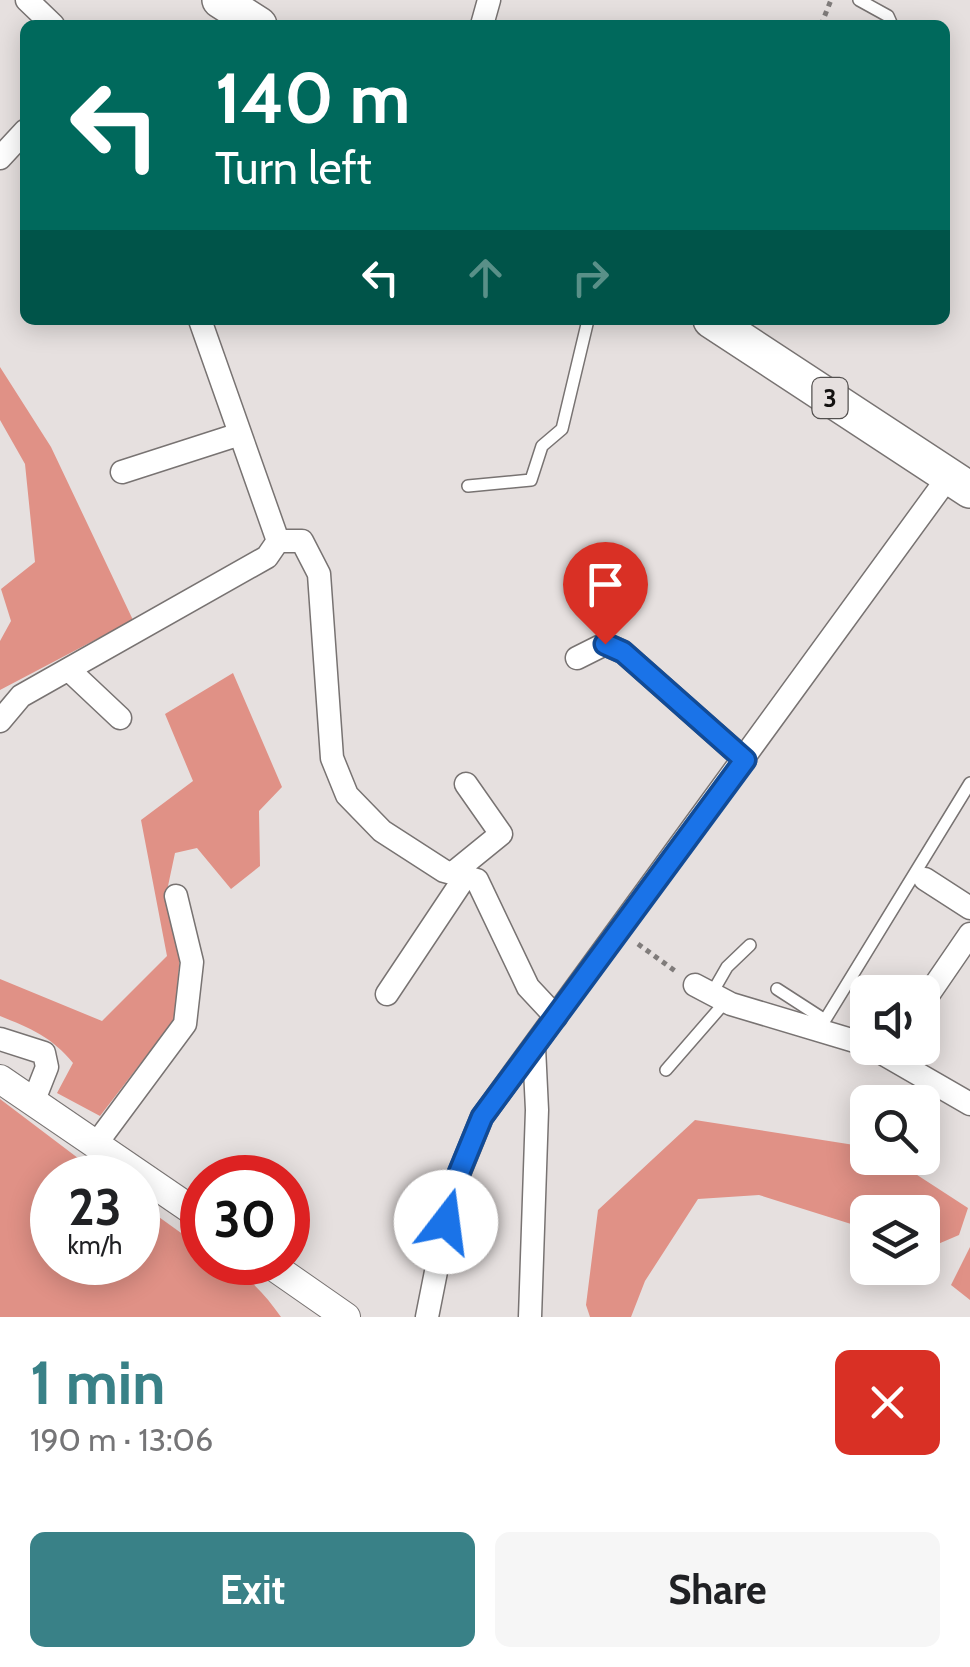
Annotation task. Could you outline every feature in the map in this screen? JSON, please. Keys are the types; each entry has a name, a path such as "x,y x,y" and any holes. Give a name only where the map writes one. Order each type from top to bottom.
{"highway":[{"path":"220,0 251,20"},
{"name":"3","path":"719,325 959,483"}],"street":[{"path":"1,157 20,136"},
{"path":"202,325 278,541"},
{"path":"122,472 240,434"},
{"path":"427,1317 452,1190 482,1117 745,760 959,483"},
{"path":"0,721 21,696 267,557 278,541"},
{"path":"278,541 302,541 320,574 332,758 348,795 382,831 459,875 477,880 528,987 556,1017"},
{"path":"577,658 605,644 623,652 745,760"},
{"path":"68,670 120,718"},
{"path":"387,994 459,875 502,834 466,784"},
{"path":"925,879 970,908"},
{"path":"96,1144 185,1024 192,962 176,896"},
{"path":"940,978 970,934"},
{"path":"711,993 823,1024 850,1036"},
{"path":"0,1039 44,1053 47,1068 34,1100"},
{"path":"530,1317 537,1110 534,1046"},
{"path":"906,1065 970,1104"},
{"path":"0,1079 180,1203"},
{"path":"301,1285 346,1317"}],"lane":[{"path":"859,0 890,20"},
{"path":"468,486 531,480 542,446 562,429 587,325"},
{"path":"777,989 823,1024 970,783"},
{"path":"666,1070 727,967 750,944"}],"path":[{"path":"619,931 711,993"}],"shaded area":[{"path":"0,367 51,447 133,620 0,690 0,641 11,621 1,589 35,562 25,464 0,420"},
{"path":"233,673 282,787 259,811 260,866 231,889 197,848 175,853 168,886 180,956 174,1020 100,1116 57,1093 73,1063 57,1046 0,1016 0,979 102,1021 167,956 141,820 193,781 165,714"},
{"path":"0,1099 74,1155 30,1155 30,1285 160,1285 160,1218 180,1232 180,1285 254,1285 281,1317 0,1317"},
{"path":"695,1120 850,1144 850,1175 917,1175 968,1208 959,1235 940,1243 940,1195 850,1195 850,1224 759,1195 698,1199 645,1281 631,1317 590,1317 586,1305 598,1210"},
{"path":"970,1247 970,1300 951,1285"}],"route":[{"path":"446,1222 452,1190 482,1117 745,760 623,652 605,644"}]}
